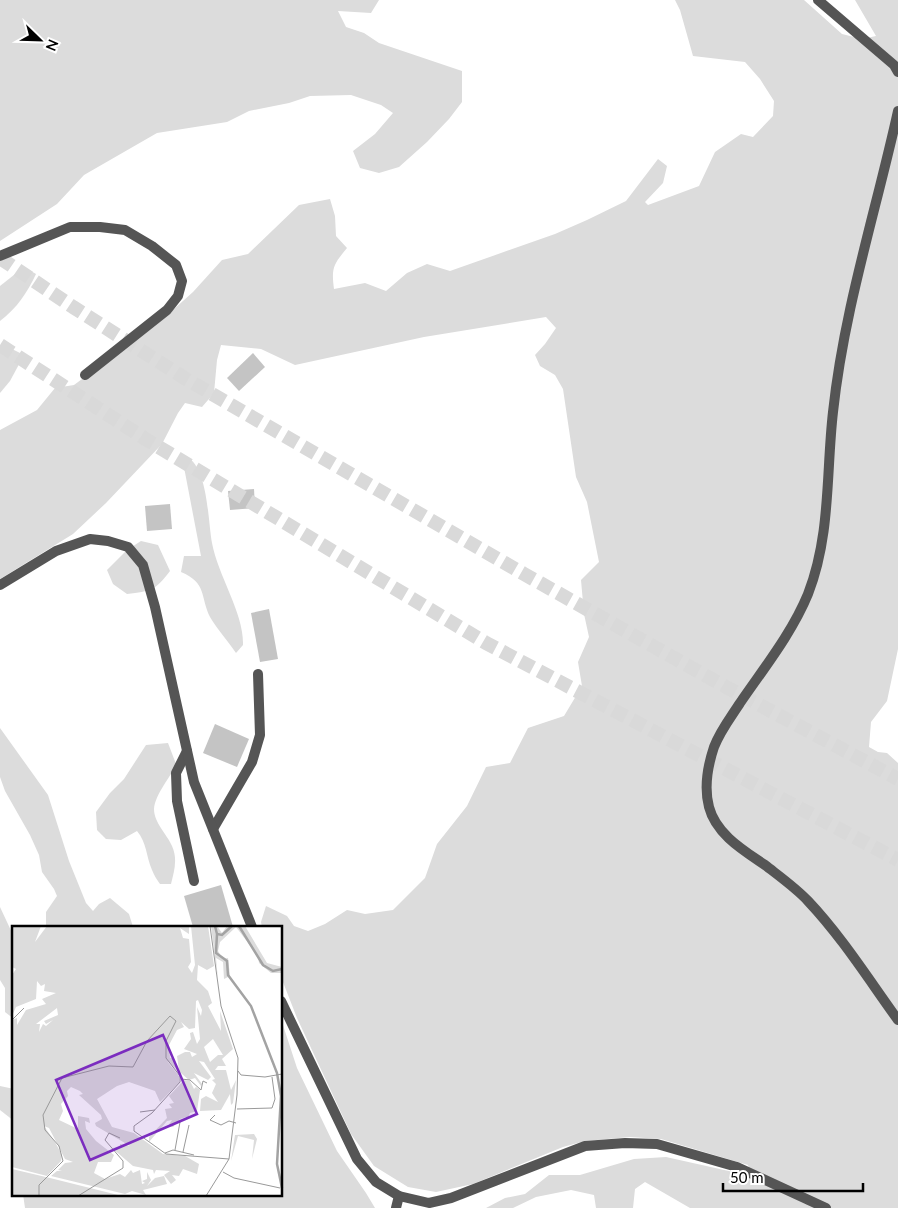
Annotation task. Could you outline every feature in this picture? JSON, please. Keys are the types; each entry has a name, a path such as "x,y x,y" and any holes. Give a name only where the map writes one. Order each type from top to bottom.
{"street":[{"path":"818,0 894,65 898,72"},
{"path":"898,111 851,300 832,412 828,497 818,567 807,596 794,622 726,725 715,745 708,773 706,794 709,810 719,827 735,844 807,900 844,945 898,1020"},
{"path":"0,256 70,227 100,227 125,230 152,246 176,265 182,281 178,296 167,310 85,375"},
{"path":"0,585 56,551 90,539 108,541 128,548 143,565 155,607 194,782 252,926"},
{"path":"213,829 252,762 260,735 258,674"},
{"path":"187,751 176,774 177,801 194,880"},
{"path":"282,1003 357,1160 376,1182 399,1196 430,1203 451,1198 585,1146 624,1143 658,1144 737,1167 826,1208"},
{"path":"396,1208 399,1196"}],"shaded area":[{"path":"0,0 379,0 371,13 338,11 346,27 364,33 379,43 462,71 462,102 427,142 399,167 379,173 360,168 353,151 375,134 393,113 381,105 351,95 310,96 289,103 249,111 227,122 157,133 84,175 57,204 0,241"},
{"path":"675,0 804,0 842,34 862,39 876,36 855,0 898,0 898,649 887,701 871,722 869,747 878,752 887,753 898,763 898,1208 690,1208 645,1182 635,1189 633,1208 596,1208 594,1195 571,1190 536,1197 513,1208 486,1208 505,1198 525,1194 549,1175 580,1175 634,1159 666,1157 751,1176 748,1165 661,1139 630,1137 585,1141 563,1147 473,1184 436,1192 408,1187 374,1166 351,1134 297,1018 282,980 282,926 262,926 261,922 266,906 287,916 294,926 308,931 325,924 347,910 365,914 393,910 425,878 437,844 467,806 486,767 510,763 528,728 564,716 582,686 578,662 589,637 584,614 581,580 599,562 587,502 576,477 563,389 555,375 540,366 535,355 556,328 546,317 424,337 295,365 261,349 221,345 217,360 214,393 202,407 185,403 162,444 106,503 73,534 0,579 0,430 37,410 55,388 74,385 164,318 193,292 222,260 248,254 299,205 330,199 335,216 336,236 347,248 334,266 334,289 365,283 386,291 407,273 427,264 450,271 555,234 587,220 626,201 658,159 667,166 663,183 645,202 648,205 699,186 715,152 741,134 753,137 773,116 774,101 760,79 745,62 693,56 680,10"},
{"path":"24,267 36,274 21,300 0,321 0,286"},
{"path":"0,346 10,348 24,355 10,381 0,393"},
{"path":"190,459 196,466 204,486 215,556 239,620 243,645 236,653 210,617 199,586 189,576 181,572 184,556 201,556 183,462"},
{"path":"141,541 158,545 170,571 152,589 127,594 113,584 107,570 127,550"},
{"path":"0,728 48,795 69,861 86,903 93,911 99,904 110,898 129,914 133,926 46,926 46,912 57,896 42,872 39,855 5,791 0,777"},
{"path":"168,743 176,764 157,797 154,809 158,824 174,851 175,865 171,884 160,884 150,865 145,845 137,831 121,840 106,839 97,830 96,812 110,793 124,779 146,745"},
{"path":"0,907 12,933 12,1017 5,1012 5,988 0,980"},
{"path":"282,1022 297,1068 337,1151 375,1208 25,1208 23,1196 282,1196"},
{"path":"0,1086 12,1089 12,1119 0,1110"}],"building":[{"path":"253,353 265,367 239,391 227,378"},
{"path":"254,489 255,508 230,510 228,491"},
{"path":"170,504 172,529 147,531 145,506"},
{"path":"269,609 278,659 260,662 251,613"},
{"path":"215,724 249,739 237,767 203,753"},
{"path":"221,885 233,926 193,926 184,896"}],"tunnel":[{"path":"0,258 186,379 524,574 726,687 898,779"},
{"path":"0,345 147,440 486,643 898,860"}]}
